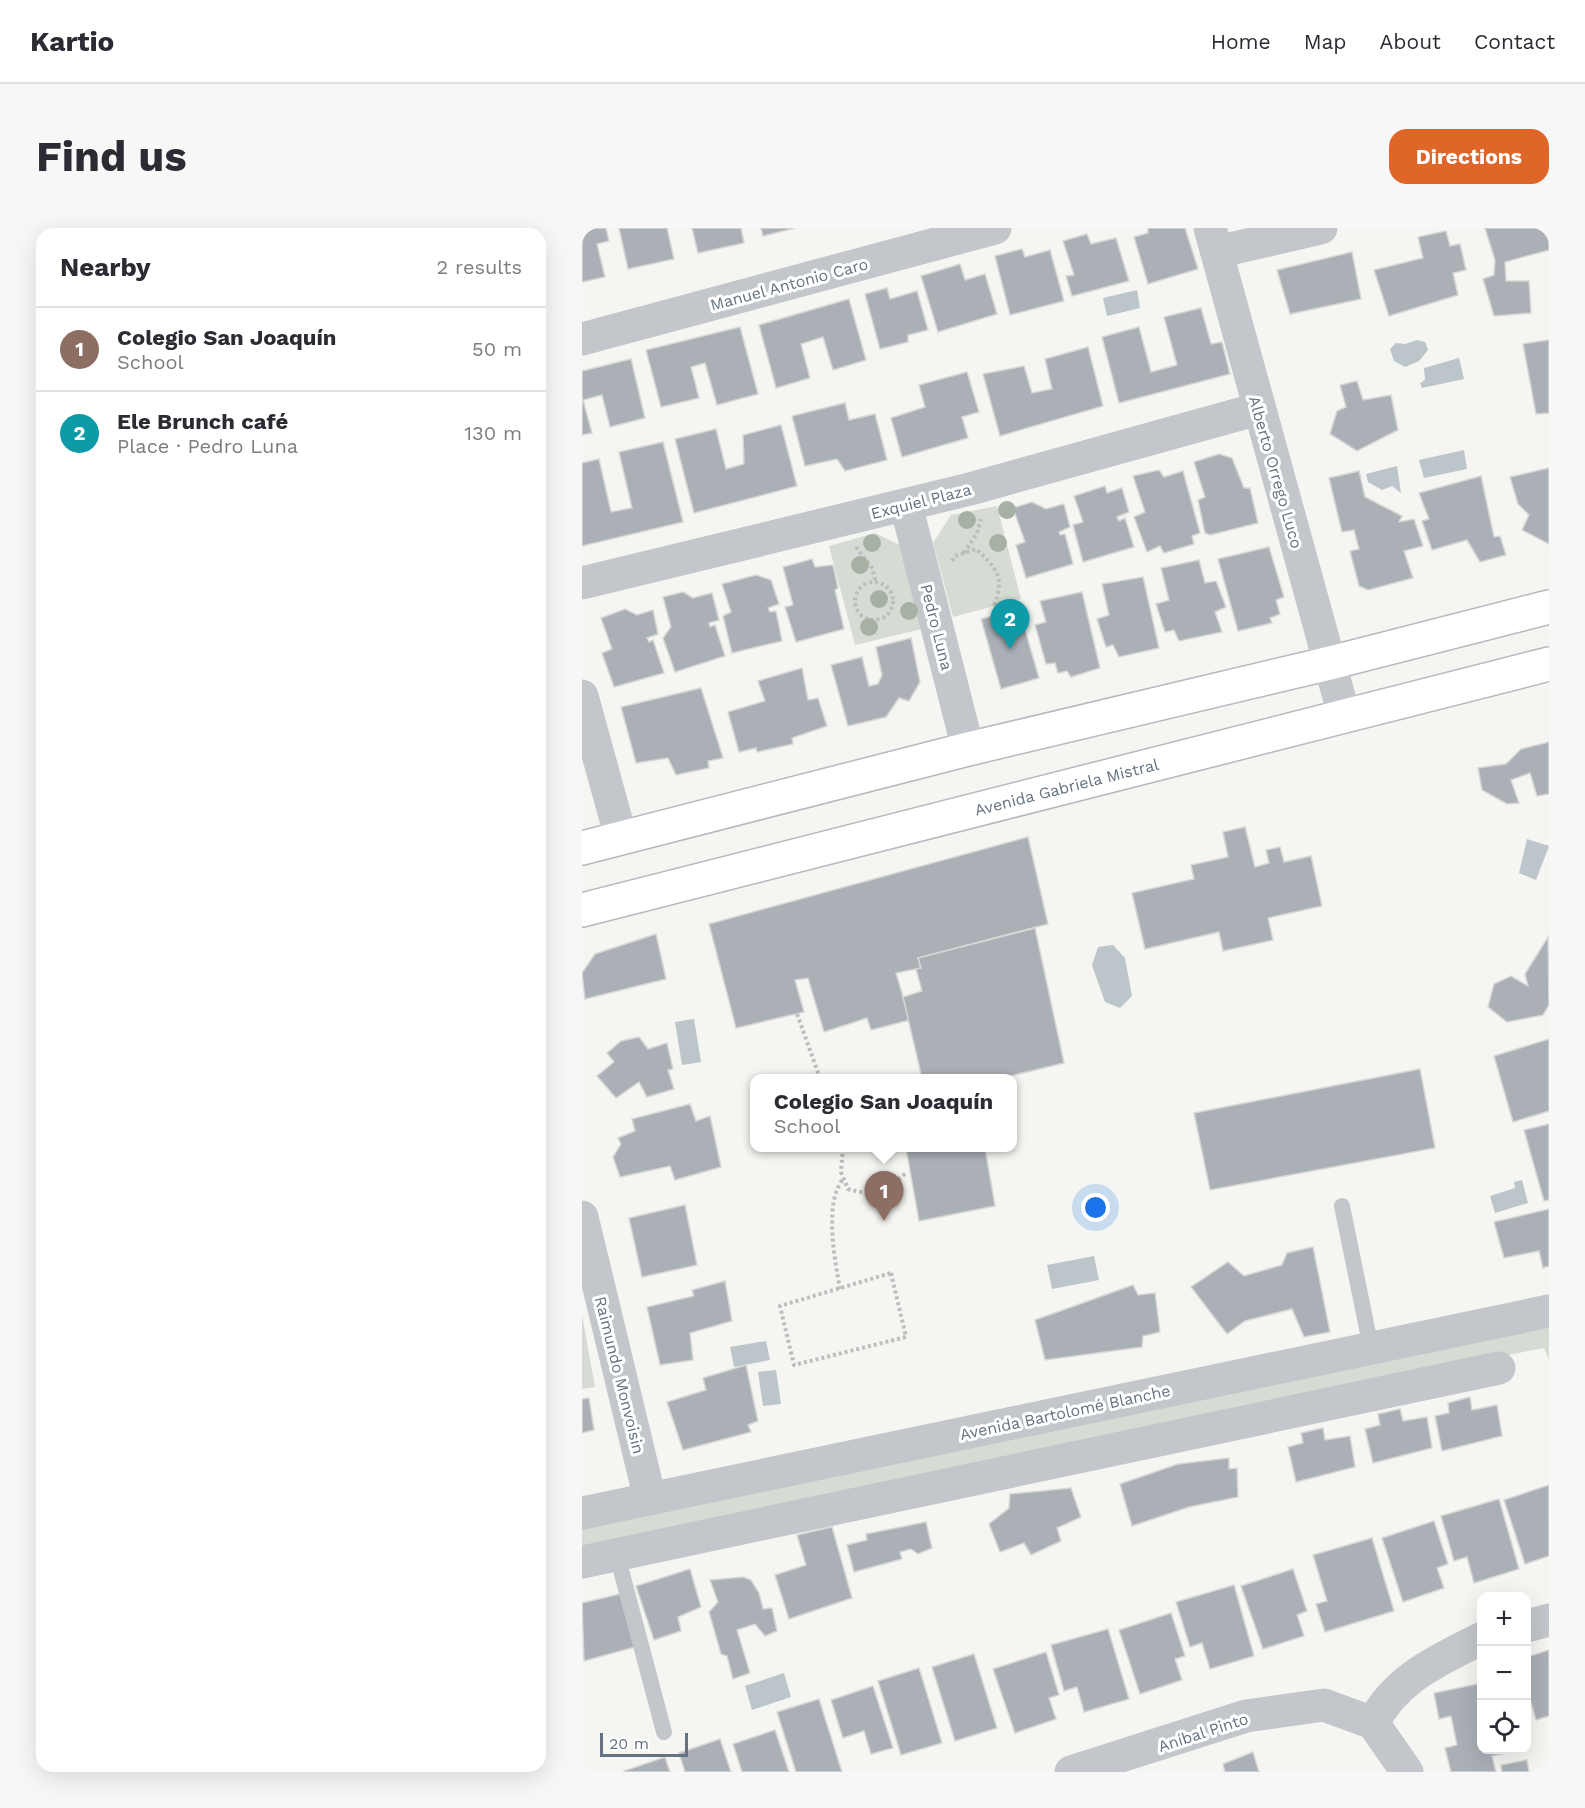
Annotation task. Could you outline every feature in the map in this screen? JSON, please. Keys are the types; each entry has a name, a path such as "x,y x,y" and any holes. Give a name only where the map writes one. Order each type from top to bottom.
{"main road":[{"path":"582,848 968,749 1330,663 1549,607"},
{"name":"Avenida Gabriela Mistral","path":"582,910 1549,664"}],"street":[{"name":"Manuel Antonio Caro","path":"582,339 995,228"},
{"path":"1214,240 1321,228"},
{"name":"Alberto Orrego Luco","path":"1214,240 1258,409 1344,716"},
{"name":"Exquiel Plaza","path":"582,583 906,505 1258,409"},
{"name":"Pedro Luna","path":"906,505 968,749"},
{"path":"582,696 621,838"},
{"name":"Raimundo Monvoisin","path":"582,1217 650,1498"},
{"name":"Avenida Bartolomé Blanche","path":"582,1513 1549,1311"},
{"path":"582,1562 1499,1368"},
{"path":"1531,1625 1549,1620"},
{"path":"1407,1772 1373,1723 1385,1700 1424,1668 1477,1641"},
{"name":"Aníbal Pinto","path":"1071,1772 1246,1716 1324,1705 1373,1723"}],"lane":[{"path":"1342,1206 1371,1348"},
{"path":"617,1555 664,1732"}],"path":[{"path":"929,599 955,556 976,549 995,566 1001,589 994,606"},
{"path":"882,584 891,593 892,606 886,616 868,619 859,612 857,595 864,586 882,584"},
{"path":"797,1014 819,1074"},
{"path":"843,1152 841,1172 848,1189 866,1195 894,1183 906,1173"},
{"path":"840,1289 832,1248 833,1210 839,1183 844,1178"},
{"path":"891,1273 906,1337 794,1365 780,1306 840,1289 891,1273"}],"shaded area":[{"path":"1137,290 1140,308 1107,316 1103,298"},
{"path":"1417,340 1425,342 1428,350 1419,361 1405,367 1394,361 1390,349 1396,343 1405,344"},
{"path":"1459,358 1464,379 1422,388 1420,383 1425,380 1424,368"},
{"path":"1464,450 1467,469 1424,478 1419,460"},
{"path":"1397,466 1401,493 1392,486 1382,490 1368,482 1366,474"},
{"path":"997,506 1021,599 953,617 933,543 951,515"},
{"path":"875,533 904,547 926,628 855,645 829,546"},
{"path":"1527,839 1549,846 1536,880 1519,873"},
{"path":"1113,945 1125,958 1132,996 1120,1008 1105,1002 1092,965 1098,947"},
{"path":"694,1019 701,1062 682,1065 675,1022"},
{"path":"1522,1180 1528,1203 1495,1213 1490,1196 1515,1188 1514,1182"},
{"path":"1094,1256 1099,1280 1052,1289 1047,1265"},
{"path":"582,1315 595,1387 582,1389"},
{"path":"1549,1327 1549,1360 1544,1348 1260,1403 582,1549 582,1527"},
{"path":"766,1341 770,1360 734,1367 730,1347"},
{"path":"776,1370 781,1404 763,1406 758,1372"},
{"path":"784,1673 791,1697 752,1710 745,1686"}],"building":[{"path":"582,228 606,228 609,241 597,244 605,277 582,282"},
{"path":"619,228 667,228 674,259 628,269"},
{"path":"692,228 741,228 744,243 698,253"},
{"path":"761,228 795,228 763,236"},
{"path":"1148,228 1185,228 1198,269 1148,284 1134,237 1148,233"},
{"path":"1485,228 1549,228 1549,250 1505,262 1506,281 1529,281 1531,313 1494,316 1483,279 1494,275 1495,260"},
{"path":"1446,231 1450,246 1460,244 1466,270 1453,273 1458,295 1389,316 1374,270 1423,258 1418,237"},
{"path":"1087,234 1091,244 1116,238 1129,281 1072,296 1066,276 1074,275 1063,241"},
{"path":"1022,249 1025,257 1050,250 1064,301 1010,315 995,256"},
{"path":"1352,252 1361,299 1290,314 1277,270"},
{"path":"960,264 965,280 985,274 997,314 938,332 921,276"},
{"path":"887,288 890,299 917,291 928,330 908,335 908,342 880,349 865,294"},
{"path":"849,299 866,360 833,370 823,337 801,344 810,378 776,388 759,325"},
{"path":"1201,308 1211,344 1222,342 1230,374 1119,403 1102,337 1139,327 1151,372 1177,365 1164,317"},
{"path":"740,327 758,394 717,405 705,363 691,367 699,398 661,407 646,350"},
{"path":"1549,340 1549,413 1536,414 1523,344"},
{"path":"1088,347 1103,406 1000,436 983,374 1024,366 1032,393 1052,389 1045,359"},
{"path":"631,359 645,418 610,427 602,395 583,400 592,433 582,435 582,371"},
{"path":"967,372 979,412 962,417 968,438 902,457 891,418 925,407 919,385"},
{"path":"1357,381 1363,400 1391,395 1398,430 1357,451 1330,434 1337,411 1346,407 1340,385"},
{"path":"845,403 849,420 875,414 887,460 845,471 837,459 805,466 792,416"},
{"path":"781,425 797,486 694,513 675,439 716,429 726,469 744,464 743,435"},
{"path":"663,442 683,522 582,546 582,463 599,459 611,512 632,508 619,452"},
{"path":"1219,454 1232,458 1244,488 1250,488 1258,523 1210,535 1205,533 1198,500 1205,497 1194,462"},
{"path":"1549,468 1549,544 1522,530 1529,515 1518,504 1510,477"},
{"path":"1159,470 1164,477 1183,471 1200,533 1192,536 1194,544 1164,553 1160,546 1147,552 1134,517 1145,512 1133,476"},
{"path":"1359,471 1365,497 1402,516 1399,522 1414,519 1423,546 1404,551 1413,578 1368,590 1359,586 1350,551 1359,549 1354,530 1342,532 1329,478"},
{"path":"1481,476 1494,537 1500,536 1506,555 1480,562 1467,540 1432,550 1422,521 1429,519 1419,493"},
{"path":"1105,486 1107,493 1122,488 1129,512 1117,517 1119,521 1125,518 1134,547 1083,562 1073,525 1083,522 1074,496"},
{"path":"1032,502 1046,509 1064,504 1070,527 1059,532 1060,535 1065,534 1073,564 1026,578 1016,545 1025,542 1013,508"},
{"path":"1269,547 1284,597 1276,600 1280,614 1270,618 1272,623 1238,631 1218,559"},
{"path":"812,559 815,567 833,565 838,588 835,590 844,629 796,642 785,607 793,605 783,567"},
{"path":"1199,560 1205,583 1216,581 1226,607 1215,612 1222,632 1179,641 1174,630 1165,632 1156,604 1169,600 1161,568"},
{"path":"756,575 771,580 779,604 768,608 770,612 776,611 782,641 732,653 723,616 731,612 722,584"},
{"path":"1143,577 1159,648 1119,657 1113,645 1106,647 1097,619 1109,615 1102,584"},
{"path":"683,592 693,598 712,593 719,620 709,623 710,627 715,625 725,656 675,672 663,638 671,627 663,597"},
{"path":"1082,592 1100,668 1071,677 1067,671 1058,673 1055,663 1046,664 1035,625 1046,622 1040,601"},
{"path":"625,609 637,615 653,610 658,634 647,638 649,642 653,640 664,673 614,687 602,653 612,649 601,618"},
{"path":"1019,609 1039,678 1001,689 981,619"},
{"path":"911,638 920,682 909,701 899,698 886,717 848,726 831,665 862,657 869,686 878,684 882,675 876,647"},
{"path":"802,668 808,700 818,698 827,726 792,738 793,744 757,752 756,748 739,752 728,712 765,701 758,681"},
{"path":"701,688 723,758 708,761 709,768 676,775 668,758 636,763 621,707"},
{"path":"1549,742 1549,794 1537,796 1530,773 1511,780 1519,803 1507,804 1482,790 1478,768 1506,764 1521,749"},
{"path":"1245,827 1255,867 1269,863 1266,850 1280,847 1284,862 1311,856 1322,906 1268,918 1273,940 1223,951 1219,932 1145,949 1132,893 1194,879 1191,865 1228,857 1223,832"},
{"path":"1028,837 1048,924 918,958 921,968 896,973 910,1020 871,1030 867,1018 824,1032 808,978 795,980 804,1012 736,1028 709,924"},
{"path":"1035,928 1064,1063 1017,1074 921,1074 903,997 922,991 916,969 921,968 918,958"},
{"path":"656,934 666,979 585,999 582,973 595,954"},
{"path":"1548,937 1549,1005 1543,1015 1507,1022 1488,1007 1494,984 1511,976 1528,986 1525,974"},
{"path":"639,1037 648,1049 667,1043 673,1069 668,1070 674,1089 647,1097 639,1082 616,1098 597,1076 614,1062 607,1053 621,1041"},
{"path":"1549,1039 1549,1111 1513,1122 1494,1056"},
{"path":"1420,1069 1435,1148 1210,1190 1194,1113"},
{"path":"690,1104 696,1121 710,1116 721,1167 675,1180 670,1166 620,1177 613,1157 621,1144 618,1138 635,1131 632,1119"},
{"path":"1549,1124 1549,1200 1544,1201 1524,1130"},
{"path":"907,1152 986,1152 995,1206 919,1221"},
{"path":"685,1205 697,1265 642,1277 629,1218"},
{"path":"1549,1209 1549,1266 1543,1268 1539,1251 1504,1258 1494,1222"},
{"path":"1313,1247 1330,1332 1304,1337 1292,1309 1245,1321 1227,1334 1191,1287 1228,1262 1244,1276 1282,1265 1287,1253"},
{"path":"725,1281 732,1321 690,1333 693,1360 660,1365 647,1307 694,1296 692,1290"},
{"path":"1133,1285 1138,1295 1155,1293 1160,1332 1143,1336 1142,1347 1045,1360 1035,1320"},
{"path":"746,1365 758,1421 748,1425 751,1432 683,1450 667,1402 706,1390 703,1378"},
{"path":"1470,1397 1472,1410 1497,1405 1502,1436 1442,1451 1435,1416 1449,1413 1448,1403"},
{"path":"589,1398 594,1430 582,1433 582,1399"},
{"path":"1400,1409 1403,1421 1427,1417 1432,1448 1373,1463 1365,1429 1380,1425 1378,1414"},
{"path":"1323,1428 1325,1440 1350,1436 1355,1467 1296,1482 1288,1447 1303,1443 1301,1433"},
{"path":"1229,1458 1229,1469 1237,1468 1238,1497 1189,1507 1132,1526 1120,1484 1178,1464"},
{"path":"1549,1485 1549,1556 1525,1564 1504,1500"},
{"path":"1071,1488 1081,1517 1057,1528 1061,1541 1031,1555 1024,1543 1000,1552 989,1524 1009,1508 1010,1494"},
{"path":"1499,1499 1519,1569 1474,1583 1467,1557 1454,1561 1441,1516"},
{"path":"1434,1521 1448,1564 1437,1568 1444,1588 1403,1602 1382,1538"},
{"path":"926,1522 932,1548 918,1554 911,1549 900,1552 902,1559 854,1572 847,1545 867,1540 866,1534"},
{"path":"832,1527 852,1598 789,1619 775,1575 806,1565 797,1535"},
{"path":"1372,1538 1394,1611 1325,1632 1316,1604 1327,1601 1313,1555"},
{"path":"690,1569 701,1607 678,1617 681,1631 654,1640 636,1586"},
{"path":"1293,1569 1307,1611 1297,1615 1304,1636 1263,1649 1241,1586"},
{"path":"743,1577 751,1580 759,1593 763,1609 772,1608 777,1631 765,1636 755,1624 737,1630 750,1673 733,1679 727,1656 721,1654 709,1612 718,1602 710,1580"},
{"path":"1234,1585 1254,1656 1210,1669 1202,1643 1190,1647 1176,1602"},
{"path":"620,1594 635,1647 584,1661 582,1603"},
{"path":"1171,1613 1185,1656 1175,1659 1182,1680 1140,1694 1119,1630"},
{"path":"1108,1629 1129,1699 1084,1712 1077,1687 1064,1691 1051,1645"},
{"path":"1549,1650 1549,1716 1536,1720 1531,1703 1531,1656"},
{"path":"1046,1652 1059,1695 1049,1698 1056,1719 1015,1733 993,1669"},
{"path":"974,1654 997,1728 955,1741 932,1667"},
{"path":"919,1668 942,1743 901,1755 878,1681"},
{"path":"1477,1684 1477,1754 1501,1754 1492,1756 1496,1772 1451,1772 1445,1748 1457,1745 1451,1716 1439,1719 1434,1693"},
{"path":"873,1686 893,1748 871,1754 864,1731 843,1738 831,1700"},
{"path":"819,1699 842,1772 796,1772 777,1712"},
{"path":"775,1730 789,1772 742,1772 733,1744"},
{"path":"720,1739 731,1772 685,1772 679,1753"},
{"path":"1253,1752 1259,1772 1225,1772 1223,1764"},
{"path":"665,1757 670,1772 624,1772 624,1771"},
{"path":"1527,1760 1529,1772 1502,1772 1501,1765"}],"place":[{"name":"Ele Brunch café","path":"1010,649"},
{"name":"Colegio San Joaquín","path":"884,1221"}]}
